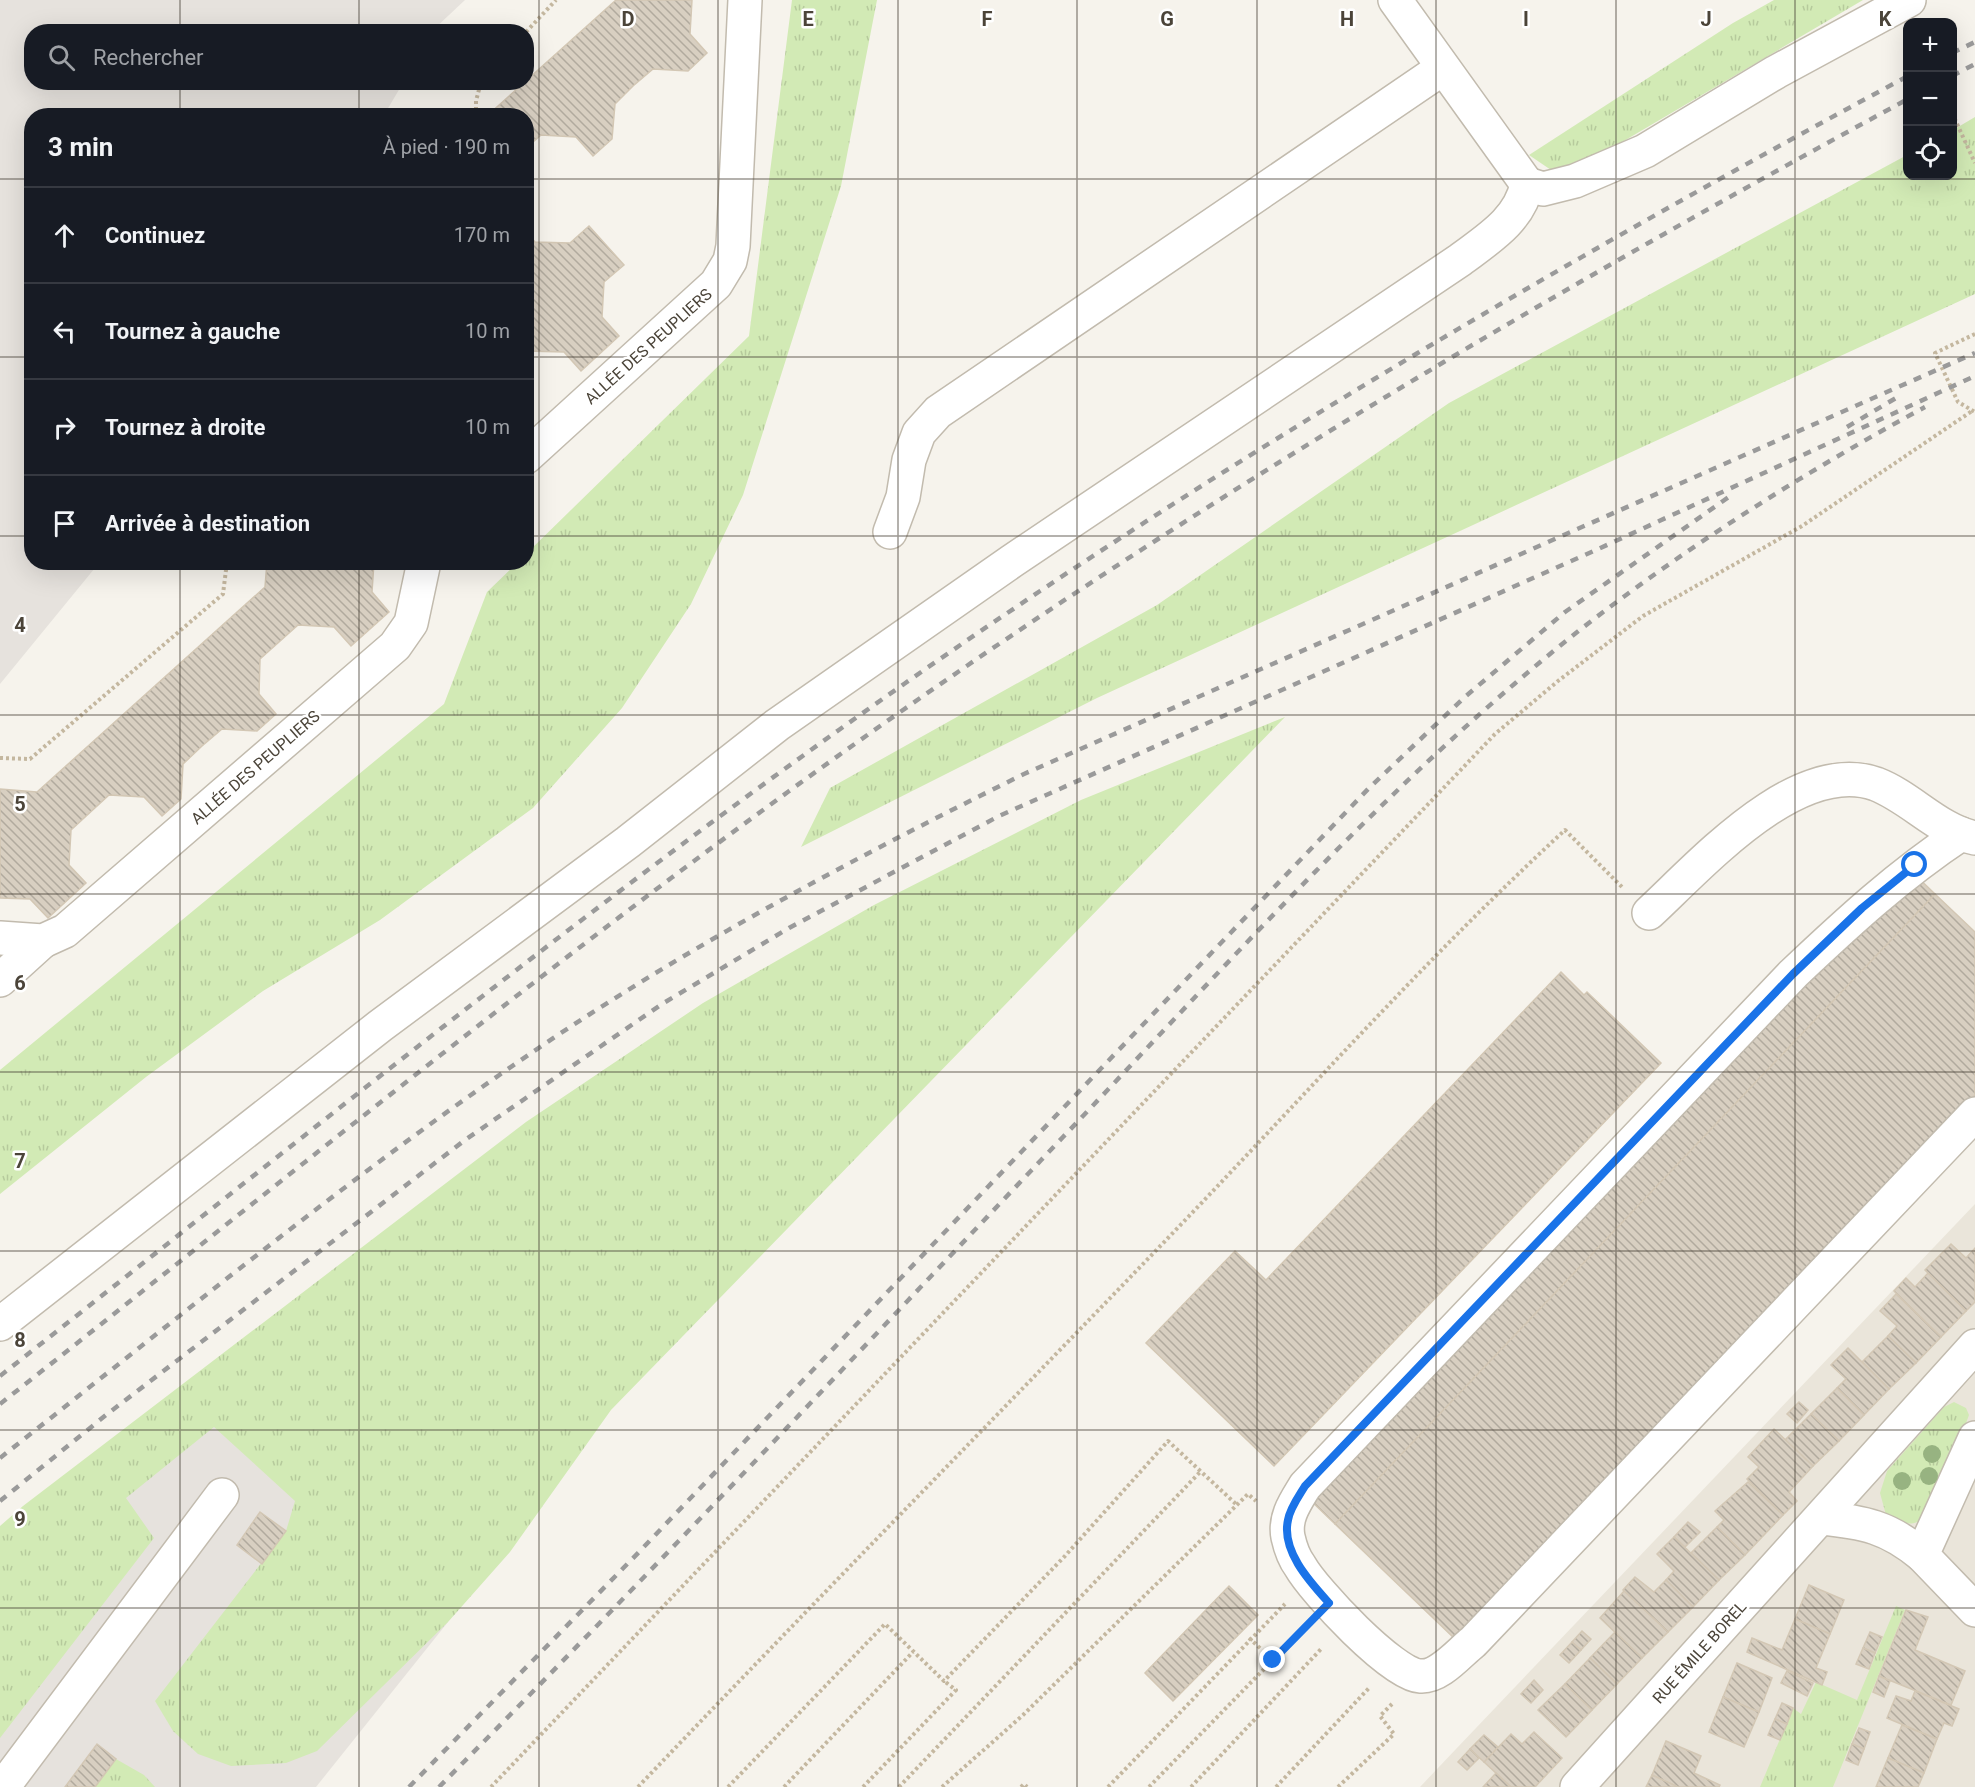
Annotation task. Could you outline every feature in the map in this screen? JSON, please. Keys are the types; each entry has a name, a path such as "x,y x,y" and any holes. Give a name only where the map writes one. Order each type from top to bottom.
{"street":[{"name":"ALLÉE DES PEUPLIERS","path":"534,450 708,292 723,275 733,246 745,0"},
{"path":"1395,0 1527,184 1543,189 1575,181 1645,151 1776,72 1909,0"},
{"path":"890,532 903,497 909,460 919,433 938,412 1443,68"},
{"path":"0,1324 371,1034 628,842 777,726 1012,561 1460,260 1500,230 1524,202 1527,184"},
{"name":"ALLÉE DES PEUPLIERS","path":"0,980 43,941 65,931 394,646 411,623 422,570"},
{"path":"1649,913 1739,831 1778,803 1806,788 1842,779 1868,782 1889,789 1951,832 1968,836"},
{"path":"1968,836 1915,865 1862,908 1793,974 1305,1486 1287,1520 1288,1536 1299,1566 1329,1601 1406,1670 1429,1675 1440,1669 1473,1642 1975,1114"},
{"path":"0,938 43,941"},
{"name":"RUE ÉMILE BOREL","path":"1577,1787 1975,1346"},
{"path":"1922,1555 1975,1438"},
{"path":"3,1787 222,1495"},
{"path":"1821,1518 1876,1526 1906,1542 1922,1555 1975,1610"}],"path":[{"path":"534,24 556,0"},
{"path":"476,108 479,90"},
{"path":"1957,122 1975,163"},
{"path":"491,1787 1495,734 1558,681 1643,616 1802,526 1974,412 1958,402 1935,353 1975,334"},
{"path":"0,758 30,759 215,602 223,594 226,570"},
{"path":"638,1787 1439,953 1516,874 1566,830 1649,913"},
{"path":"944,1681 1065,1556 1168,1441 1237,1505"},
{"path":"899,1787 1201,1471"},
{"path":"942,1787 1023,1715 1248,1494"},
{"path":"1108,1787 1249,1638 1329,1601"},
{"path":"1149,1787 1329,1601"},
{"path":"1191,1787 1329,1601"},
{"path":"728,1787 885,1624 956,1690 863,1787"},
{"path":"1249,1638 1273,1660"},
{"path":"784,1787 913,1652"},
{"path":"1276,1787 1406,1670"},
{"path":"1338,1787 1394,1734 1380,1716 1406,1670"},
{"path":"1021,1787 1024,1784 1027,1787"}],"shaded area":[{"path":"0,0 465,0 439,24 24,24 24,90 399,90 388,108 24,108 24,570 93,570 0,684"},
{"path":"1975,1204 1975,1787 1420,1787 1456,1749"},
{"path":"216,1402 448,1622 316,1787 0,1787 0,1576"}],"green space":[{"path":"792,0 877,0 841,186 743,495 691,604 622,708 533,808 380,920 263,991 146,1077 0,1194 0,1070 444,704 487,592 510,570 534,570 534,546 749,336"},
{"path":"1774,0 1863,0 1595,158 1551,170 1529,155 1733,23"},
{"path":"1975,117 1975,294 1097,698 801,847 830,788 1157,605 1449,403 1903,157 1903,180 1957,180 1957,128"},
{"path":"1285,717 611,1410 510,1552 448,1622 317,1751 286,1763 231,1766 198,1754 173,1731 155,1701 286,1531 295,1501 214,1427 126,1498 154,1538 0,1738 0,1526 23,1506 526,1122 703,1003 874,905 1081,800"},
{"path":"1954,1402 1966,1408 1969,1415 1948,1474 1933,1505 1925,1516 1909,1524 1886,1515 1880,1493 1887,1471 1944,1407"},
{"path":"1896,1606 1905,1610 1833,1787 1760,1787 1793,1708 1801,1714 1816,1682 1857,1700"},
{"path":"116,1759 144,1775 155,1787 95,1787"}],"building":[{"path":"616,0 692,0 690,34 707,53 688,71 653,69 633,86 615,104 612,139 593,156 576,137 541,135 534,141 534,108 496,108 516,90 534,90 534,74"},
{"path":"589,226 624,265 604,282 602,317 619,336 581,371 564,352 534,351 534,241 570,243"},
{"path":"266,570 373,570 372,592 389,612 351,646 334,627 298,625 260,659 259,694 276,714 257,731 222,729 202,746 183,764 181,799 162,816 144,797 109,795 71,830 69,865 86,883 48,918 30,899 0,898 0,789 37,792 265,587"},
{"path":"1907,867 1935,894 1335,1524 1307,1497"},
{"path":"1935,894 1975,932 1975,1095 1456,1640 1335,1524"},
{"path":"1561,972 1584,995 1587,992 1661,1063 1274,1466 1146,1343 1235,1251 1266,1280"},
{"path":"1951,1244 1966,1258 1975,1248 1975,1302 1966,1311 1925,1270"},
{"path":"1928,1273 1966,1311 1941,1337 1894,1291 1906,1278 1915,1287"},
{"path":"1896,1294 1941,1337 1916,1363 1888,1336 1897,1326 1880,1311"},
{"path":"1888,1336 1916,1363 1889,1389 1862,1362"},
{"path":"1848,1348 1889,1389 1864,1415 1837,1388 1846,1379 1831,1365"},
{"path":"1837,1388 1864,1415 1839,1441 1811,1414"},
{"path":"1799,1402 1808,1410 1797,1423 1787,1414"},
{"path":"1811,1414 1839,1441 1813,1466 1785,1440"},
{"path":"1774,1429 1813,1466 1789,1492 1797,1501 1783,1515 1747,1479 1759,1467 1748,1457"},
{"path":"1748,1482 1783,1515 1745,1555 1717,1527 1724,1520 1715,1511"},
{"path":"260,1512 286,1531 262,1564 237,1545"},
{"path":"1688,1522 1700,1532 1685,1547 1674,1537"},
{"path":"1717,1527 1745,1555 1719,1580 1691,1553"},
{"path":"1674,1537 1719,1580 1693,1607 1666,1580 1674,1571 1657,1554"},
{"path":"1635,1577 1654,1592 1666,1580 1693,1607 1668,1632 1623,1590"},
{"path":"1809,1585 1844,1600 1830,1634 1795,1619"},
{"path":"1229,1586 1258,1615 1173,1701 1145,1673"},
{"path":"1624,1591 1668,1632 1642,1658 1600,1618"},
{"path":"1906,1610 1928,1617 1915,1650 1965,1671 1951,1705 1879,1676"},
{"path":"1795,1619 1830,1634 1816,1668 1827,1672 1822,1685 1747,1652 1752,1638 1782,1650"},
{"path":"1582,1631 1591,1639 1581,1650 1572,1642"},
{"path":"1615,1632 1642,1658 1617,1684 1590,1658"},
{"path":"1870,1632 1882,1637 1875,1653 1863,1648"},
{"path":"1572,1642 1581,1650 1569,1663 1560,1655"},
{"path":"1863,1648 1875,1653 1869,1669 1856,1664"},
{"path":"1590,1658 1617,1684 1592,1710 1565,1684"},
{"path":"1737,1663 1772,1678 1759,1712 1723,1697"},
{"path":"1787,1671 1813,1683 1807,1696 1781,1683"},
{"path":"1879,1676 1890,1681 1884,1697 1873,1692"},
{"path":"1534,1680 1543,1690 1531,1703 1521,1694"},
{"path":"1565,1684 1592,1710 1566,1737 1538,1710"},
{"path":"1915,1691 1959,1709 1952,1726 1944,1723 1937,1739 1887,1718 1896,1696 1911,1701"},
{"path":"1723,1697 1759,1712 1744,1747 1709,1732"},
{"path":"1782,1703 1793,1708 1787,1724 1775,1719"},
{"path":"1775,1719 1787,1724 1780,1740 1768,1735"},
{"path":"1902,1725 1937,1739 1924,1773 1888,1758"},
{"path":"1859,1728 1870,1732 1864,1749 1852,1744"},
{"path":"1534,1732 1562,1758 1535,1787 1511,1787 1484,1762 1511,1734 1522,1744"},
{"path":"1484,1735 1498,1747 1484,1762 1470,1749"},
{"path":"1666,1741 1701,1756 1694,1773 1720,1785 1719,1787 1678,1787 1652,1775"},
{"path":"97,1744 116,1759 95,1787 65,1787"},
{"path":"1852,1744 1864,1749 1858,1765 1846,1760"},
{"path":"1470,1749 1479,1758 1467,1770 1458,1762"},
{"path":"1888,1758 1924,1773 1918,1787 1876,1787"},
{"path":"1496,1773 1511,1787 1483,1787"},
{"path":"1652,1775 1678,1787 1646,1787"}],"railway":[{"path":"1957,51 1975,42"},
{"path":"1957,73 1975,64"},
{"path":"0,1376 335,1111 673,851 788,766 1025,601 1272,442 1397,365 1651,218 1903,79"},
{"path":"0,1404 565,959 796,786 913,703 1155,541 1402,387 1653,240 1903,102"},
{"path":"0,1458 268,1247 473,1093 601,1007 779,902 900,836 1024,774 1975,353"},
{"path":"0,1501 106,1415 465,1140 662,1004 789,928 999,816 1596,550 1975,376"},
{"path":"1847,427 1901,395"},
{"path":"439,1787 752,1464 1250,939 1377,810 1443,747 1581,629 1663,568 1748,511 1836,457 1925,407"},
{"path":"409,1787 639,1552 1369,788 1466,696 1565,612 1733,494"}],"route":[{"path":"1273,1660 1329,1603 1299,1566 1288,1536 1287,1520 1305,1486 1793,974 1862,908 1915,865"}]}
